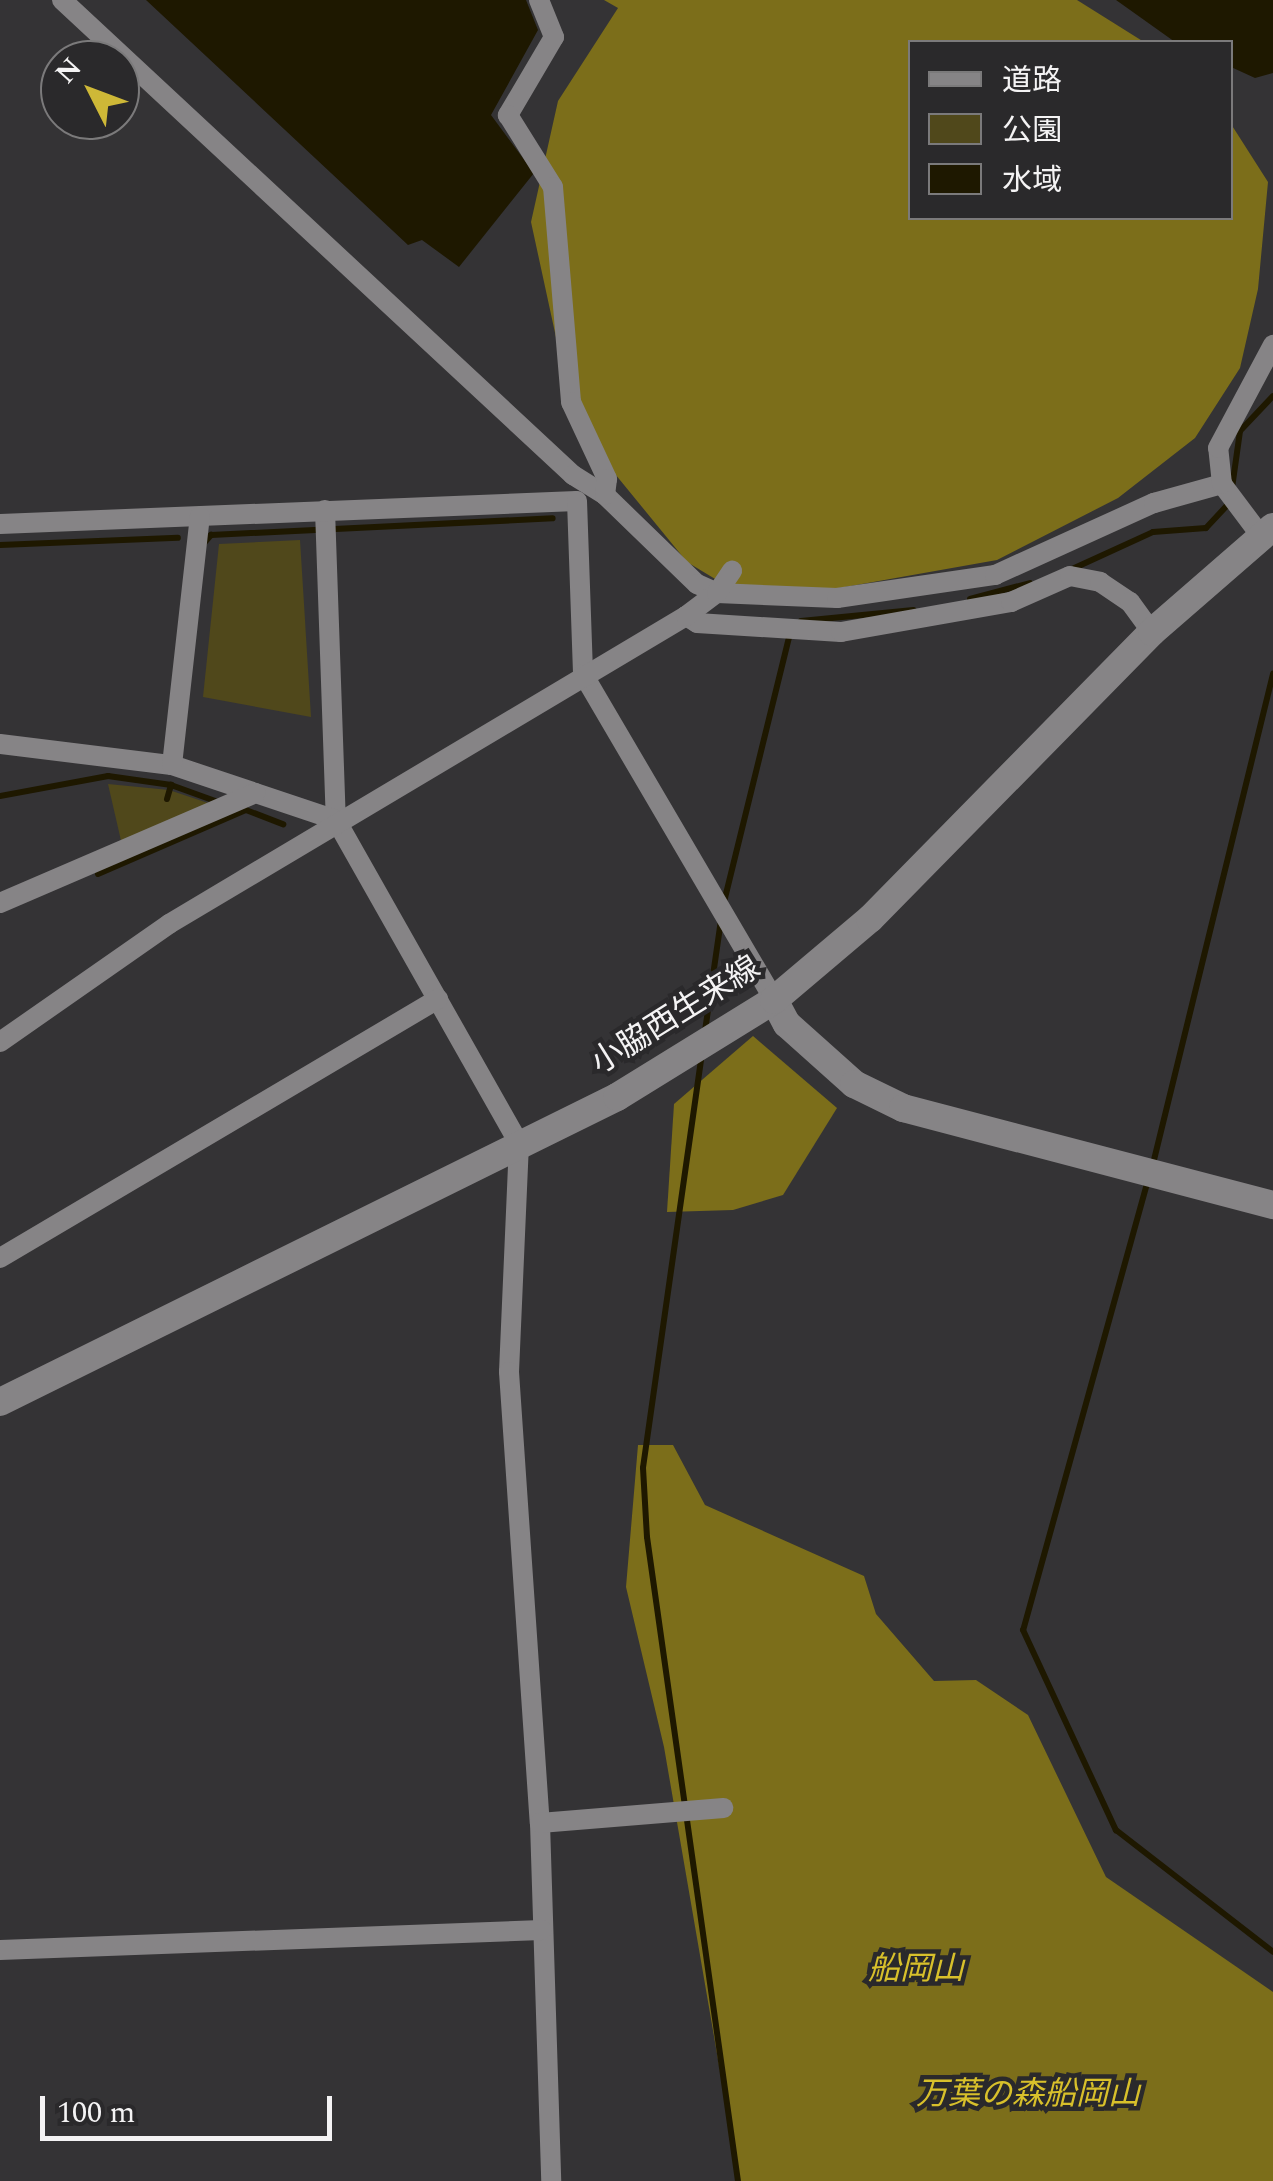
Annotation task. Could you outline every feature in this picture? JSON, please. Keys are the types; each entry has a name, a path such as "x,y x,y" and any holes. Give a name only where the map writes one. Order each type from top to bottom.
{"main road":[{"name":"小脇西生来線","path":"0,1402 617,1096 774,1000 870,919 1152,632 1267,531"},
{"path":"774,1000 787,1024 854,1084 903,1108 1273,1205"}],"street":[{"path":"62,0 573,475 605,495 664,556 717,594 837,598 995,574 1154,503 1222,484"},
{"path":"539,0 554,37 508,115 554,187 571,402 608,479 605,495"},
{"path":"1267,531 1222,484 1218,448 1273,345"},
{"path":"0,524 577,501 605,495"},
{"path":"577,501 582,674 774,1000"},
{"path":"325,510 336,820 518,1143 509,1372 540,1823 551,2181"},
{"path":"172,765 200,517"},
{"path":"0,1042 170,924 336,820 686,616 717,594 732,571"},
{"path":"686,616 697,624 840,632 1012,602 1070,576 1100,582 1130,602 1152,632"},
{"path":"0,744 172,765 336,820"},
{"path":"0,903 255,793"},
{"path":"0,1258 438,999"},
{"path":"540,1823 723,1808"},
{"path":"0,1950 542,1930"}],"green space":[{"path":"604,0 1077,0 1141,40 908,40 908,220 1233,220 1233,127 1268,182 1258,289 1240,368 1195,438 1118,498 997,560 755,603 687,562 575,425 531,222 558,101 618,8"},
{"path":"300,540 311,717 203,697 219,544"},
{"path":"108,784 169,790 217,806 122,845"},
{"path":"753,1036 837,1108 783,1195 733,1210 667,1212 674,1104"},
{"name":"船岡山","path":"638,1445 673,1445 705,1505 864,1576 876,1614 934,1681 976,1680 1028,1715 1106,1877 1273,1992 1273,2181 739,2181 664,1747 626,1587"}],"water":[{"path":"146,0 526,0 538,30 491,115 534,173 459,267 422,240 408,245"},
{"path":"1116,0 1273,0 1273,73 1255,78 1233,68 1233,40 1172,40"}],"waterway":[{"path":"1232,488 1240,431 1273,396"},
{"path":"1070,570 1153,532 1206,528 1229,503"},
{"path":"204,543 211,535 553,518"},
{"path":"0,545 178,538"},
{"path":"970,599 1030,583"},
{"path":"801,621 913,610"},
{"path":"724,902 790,633"},
{"path":"1152,1168 1273,674"},
{"path":"0,796 108,776 171,785 218,802"},
{"path":"167,799 171,785"},
{"path":"98,874 246,810 283,824"},
{"path":"705,1031 721,920"},
{"path":"702,1053 643,1468 647,1537 738,2181"},
{"path":"1148,1180 1023,1630 1116,1830 1273,1952"}],"park label":[{"name":"万葉の森船岡山","path":"1028,2095"}]}
